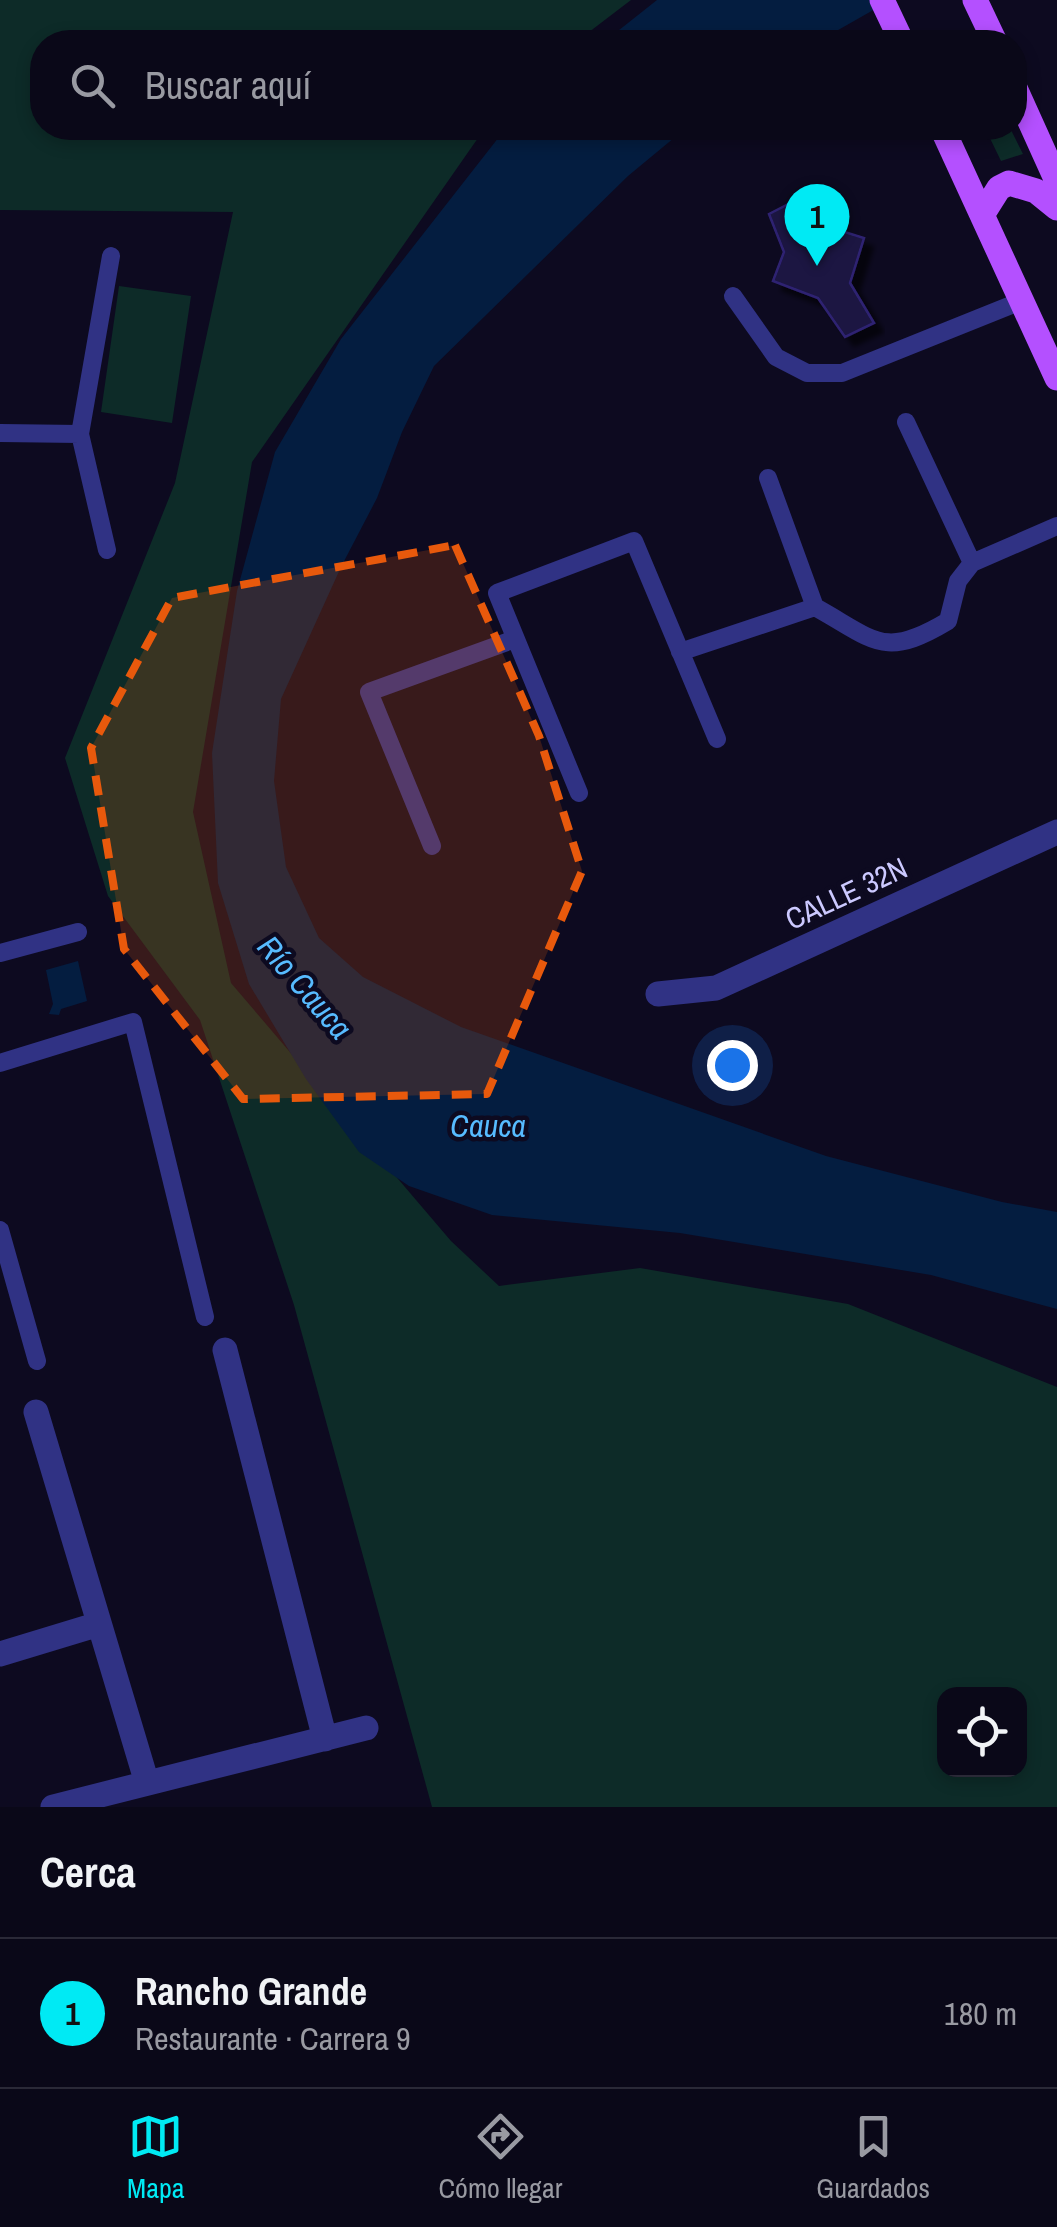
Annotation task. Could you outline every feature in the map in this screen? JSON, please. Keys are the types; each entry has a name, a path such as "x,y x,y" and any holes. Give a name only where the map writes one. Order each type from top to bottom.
{"main road":[{"path":"882,0 896,30"},
{"path":"976,0 990,30"},
{"path":"1027,115 1057,181"},
{"path":"948,140 1057,378"},
{"path":"982,215 999,188 1009,183 1036,191 1057,208"}],"street":[{"name":"CALLE 32N","path":"658,994 716,988 1057,832"},
{"path":"225,1350 325,1739"},
{"path":"36,1412 147,1783"},
{"path":"0,1654 99,1624"},
{"path":"53,1807 366,1728"}],"lane":[{"path":"107,550 80,434 112,256"},
{"path":"734,296 776,357 807,373 842,373 1022,300"},
{"path":"906,422 972,563"},
{"path":"0,433 80,434"},
{"path":"768,478 815,607 882,644 918,639 948,621 958,581 972,563 1057,526"},
{"path":"579,793 497,593 634,541 717,739"},
{"path":"680,652 815,607"},
{"path":"432,846 369,692 515,639"},
{"path":"0,953 78,932"},
{"path":"0,1063 132,1022 205,1316"},
{"path":"0,1230 37,1361"}],"highlighted area":[{"path":"455,545 539,736 582,871 487,1094 243,1099 124,949 91,748 172,598"}],"green space":[{"path":"0,0 631,0 592,30 30,30 30,140 477,140 252,462 193,812 231,983 451,1241 499,1286 640,1268 848,1304 1057,1387 1057,1807 432,1807 294,1305 200,1020 108,896 65,758 175,483 233,212 0,210"},
{"path":"991,140 1016,140 1023,154 1001,161"},
{"path":"119,286 191,296 172,423 101,412"}],"water":[{"path":"657,0 891,0 838,30 619,30"},
{"name":"Cauca","path":"497,140 672,140 628,176 434,366 402,432 377,498 281,699 274,781 286,867 319,938 363,977 461,1027 826,1156 1002,1202 1057,1212 1057,1309 931,1275 680,1233 492,1215 409,1186 359,1152 306,1079 249,984 218,883 212,753 237,591 275,452 341,339"},
{"path":"78,961 87,1001 61,1009 59,1015 49,1014 53,1004 46,970"}],"building":[{"path":"816,190 838,230 864,238 850,283 874,323 845,337 818,298 773,281 784,252 769,214"}],"place":[{"name":"Rancho Grande","path":"817,266"}],"water label":[{"name":"Río Cauca","path":"305,987"}]}
